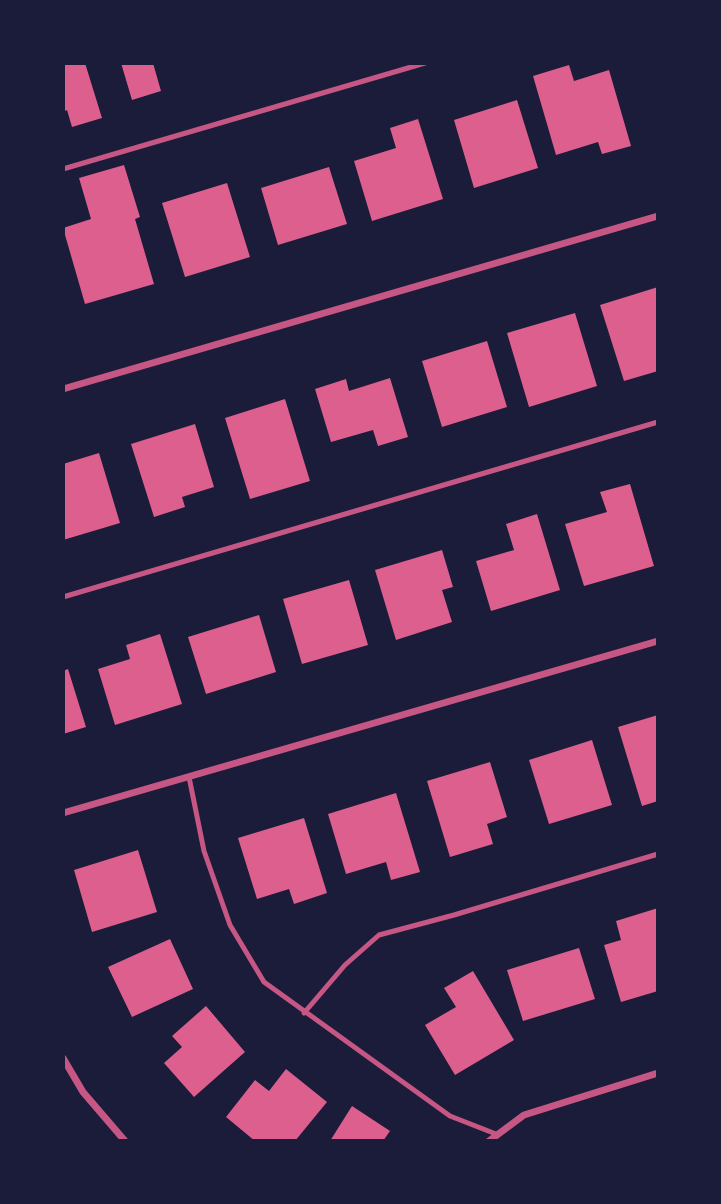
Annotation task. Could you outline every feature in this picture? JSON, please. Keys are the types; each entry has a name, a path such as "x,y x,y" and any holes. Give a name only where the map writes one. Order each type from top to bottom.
{"street":[{"path":"63,389 658,216"},
{"path":"63,813 658,641"},
{"path":"63,1058 83,1092 125,1141"},
{"path":"489,1141 524,1115 658,1073"}],"lane":[{"path":"63,169 425,63"},
{"path":"63,597 658,422"},
{"path":"189,777 204,851 230,925 264,982 450,1116 496,1134"},
{"path":"304,1013 345,965 379,935 658,854"}],"building":[{"path":"63,63 85,63 102,118 72,127 67,110 63,112"},
{"path":"121,63 153,63 161,91 132,100"},
{"path":"569,65 574,81 609,70 631,146 602,154 598,142 556,155 533,76"},
{"path":"517,100 538,168 474,188 454,120"},
{"path":"418,119 443,199 372,221 354,161 396,148 390,128"},
{"path":"124,165 140,217 135,219 154,284 85,304 63,228 91,219 79,178"},
{"path":"329,167 347,224 278,245 261,188"},
{"path":"227,183 250,257 185,277 162,203"},
{"path":"658,287 658,371 624,381 600,305"},
{"path":"575,313 597,386 529,407 507,333"},
{"path":"487,341 507,407 442,427 422,361"},
{"path":"390,378 408,437 378,446 373,430 331,442 315,389 346,379 349,391"},
{"path":"285,399 310,481 250,499 225,418"},
{"path":"195,424 214,487 182,497 185,507 154,517 131,444"},
{"path":"99,453 120,523 63,540 63,464"},
{"path":"630,484 654,566 584,586 565,524 607,512 600,492"},
{"path":"537,514 560,590 491,611 476,561 514,550 506,524"},
{"path":"442,550 453,587 442,590 452,622 396,640 375,570"},
{"path":"349,580 368,645 302,664 283,599"},
{"path":"259,615 276,672 206,694 188,637"},
{"path":"160,634 182,704 115,725 98,669 130,659 126,645"},
{"path":"68,669 86,727 63,734 63,671"},
{"path":"658,715 658,801 642,806 618,727"},
{"path":"592,740 612,805 549,824 529,760"},
{"path":"490,762 507,817 487,824 493,844 450,857 427,781"},
{"path":"396,793 420,872 391,880 386,862 346,874 328,814"},
{"path":"304,818 327,893 294,904 289,889 257,899 238,838"},
{"path":"138,850 157,912 92,932 74,870"},
{"path":"658,908 658,991 621,1002 604,945 621,940 616,921"},
{"path":"170,939 193,989 132,1017 108,967"},
{"path":"579,948 595,999 523,1021 507,970"},
{"path":"473,971 514,1040 455,1075 425,1025 456,1007 444,988"},
{"path":"206,1006 245,1052 194,1097 164,1063 182,1047 172,1036"},
{"path":"286,1069 327,1102 295,1141 255,1141 226,1117 255,1080 269,1091"},
{"path":"352,1106 390,1131 383,1141 330,1141"}]}
